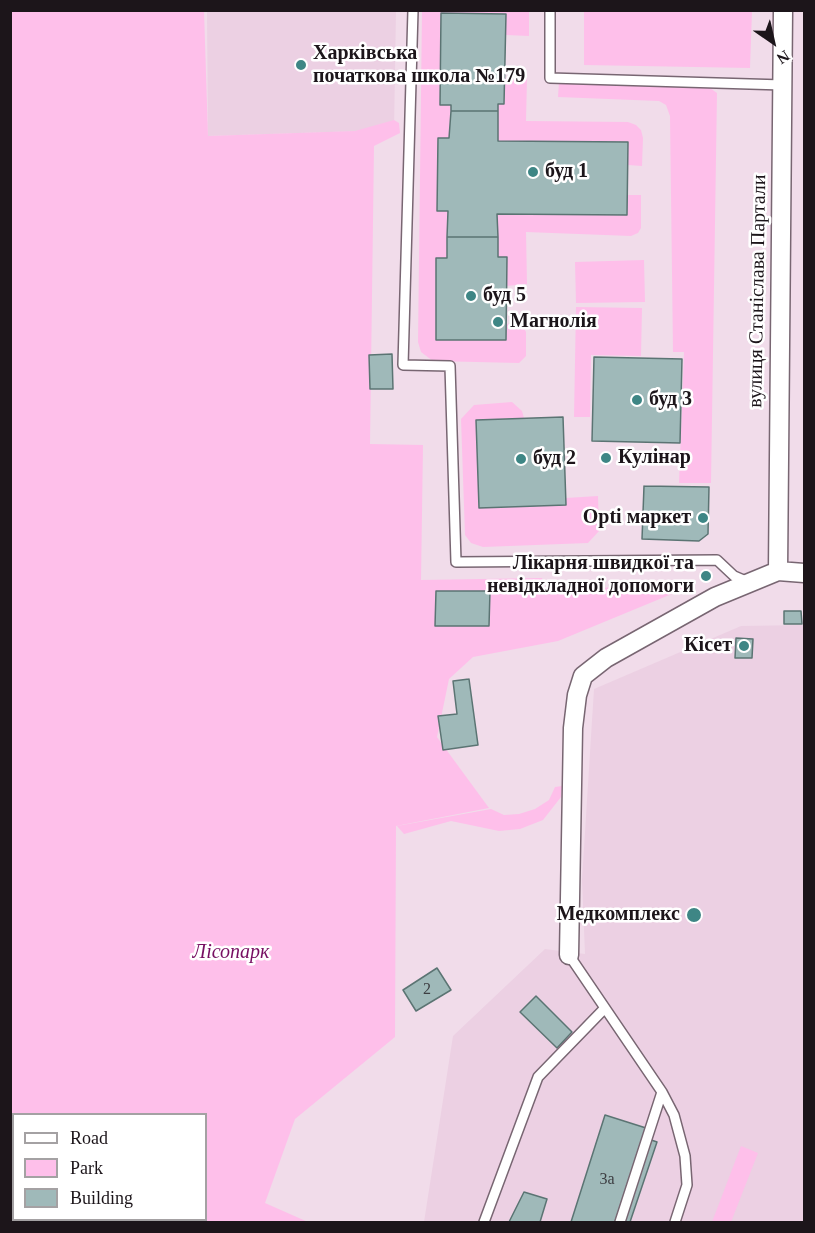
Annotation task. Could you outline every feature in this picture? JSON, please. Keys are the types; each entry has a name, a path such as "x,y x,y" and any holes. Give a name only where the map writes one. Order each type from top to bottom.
{"street":[{"name":"вулиця Станіслава Партали","path":"778,572 783,10"},
{"path":"569,955 573,728 579,685 591,668 642,636 715,597 778,572 804,573"}],"lane":[{"path":"413,10 403,365 450,366 456,562 717,560 734,576 750,583"},
{"path":"550,10 550,78 783,85"},
{"path":"569,955 662,1092 674,1115 685,1156 687,1185 675,1222"},
{"path":"484,1222 538,1077 605,1008"},
{"path":"620,1222 662,1092"}],"shaded area":[{"name":"Харківська початкова школа №179","path":"207,11 396,11 394,130 208,136"},
{"name":"Медкомплекс","path":"804,625 804,1222 424,1222 453,1036 545,949 585,954 582,880 594,689 741,626"}],"green space":[{"name":"Лісопарк","path":"10,11 204,11 208,136 355,131 394,120 399,123 400,133 374,146 370,444 423,445 421,580 542,578 545,590 696,584 558,641 473,657 449,679 437,737 489,808 396,826 395,1037 295,1119 265,1203 308,1222 11,1222"},
{"path":"422,11 529,11 529,36 506,35 505,14 441,14 440,105 451,105 449,138 438,138 437,211 448,211 447,258 436,258 436,340 506,340 506,324 521,323 526,332 526,356 519,363 433,361 421,352 418,342"},
{"path":"584,11 752,11 750,68 584,65"},
{"path":"505,78 527,78 526,121 628,122 636,125 641,130 643,138 642,166 628,165 628,142 498,141 498,104 504,104"},
{"path":"559,82 707,86 717,93 711,483 679,483 684,352 673,352 670,116 666,105 659,101 558,97"},
{"path":"627,195 641,195 641,228 638,233 631,236 526,232 527,284 506,286 507,257 498,257 497,214 627,215"},
{"path":"644,260 645,302 576,303 575,262"},
{"path":"576,307 642,308 641,356 591,355 590,417 574,417"},
{"path":"512,402 522,411 524,418 476,420 479,508 565,505 566,498 598,496 599,531 588,543 483,547 471,543 465,535 461,419 474,405"},
{"path":"562,786 561,797 543,820 520,829 499,831 451,821 404,834 397,826 491,809 504,815 519,814 535,809 549,800 555,787"},
{"path":"741,1146 758,1153 731,1222 712,1222"}],"building":[{"path":"441,13 506,14 504,104 498,104 498,111 451,111 451,105 440,105"},
{"name":"буд 1","path":"451,111 498,111 498,141 628,142 627,215 497,214 498,237 447,237 448,211 437,211 438,138 449,138"},
{"name":"буд 5","path":"447,237 498,237 498,257 507,257 506,340 436,340 436,258 447,258"},
{"path":"392,354 393,389 370,389 369,355"},
{"name":"буд 3","path":"594,357 682,359 680,443 592,441"},
{"name":"буд 2","path":"563,417 566,505 479,508 476,420"},
{"path":"644,486 709,487 708,534 699,541 642,539"},
{"path":"436,591 490,591 489,626 435,626"},
{"path":"784,611 801,611 802,624 784,624"},
{"path":"736,638 753,639 752,658 735,658"},
{"path":"469,679 478,745 443,750 438,716 457,714 453,681"},
{"path":"437,968 451,990 416,1011 403,990"},
{"path":"536,996 572,1032 557,1048 520,1012"},
{"path":"605,1115 646,1128 615,1222 571,1222"},
{"path":"643,1137 657,1142 630,1222 615,1222"},
{"path":"524,1192 547,1199 540,1222 509,1222"}],"place":[{"name":"Харківська початкова школа №179","path":"301,65"},
{"name":"буд 1","path":"533,172"},
{"name":"буд 5","path":"471,296"},
{"name":"Магнолія","path":"498,322"},
{"name":"буд 3","path":"637,400"},
{"name":"Кулінар","path":"606,458"},
{"name":"буд 2","path":"521,459"},
{"name":"Opti маркет","path":"703,518"},
{"name":"Лікарня швидкої та невідкладної допомоги","path":"706,576"},
{"name":"Кісет","path":"744,646"},
{"name":"Медкомплекс","path":"694,915"}]}
